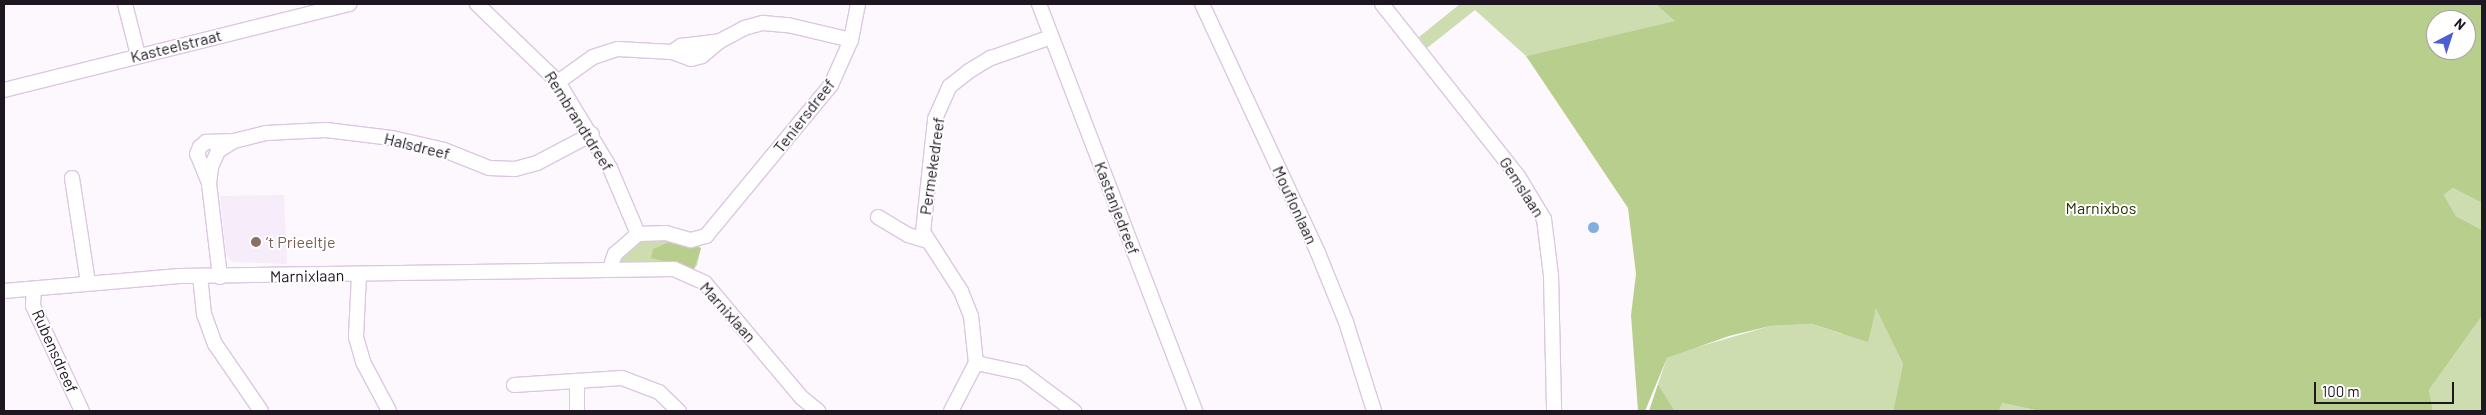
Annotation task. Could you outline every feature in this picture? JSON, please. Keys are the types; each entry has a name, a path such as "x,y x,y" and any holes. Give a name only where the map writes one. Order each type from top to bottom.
{"street":[{"path":"125,4 138,55"},
{"name":"Kasteelstraat","path":"4,90 138,55 349,4"},
{"name":"Rembrandtdreef","path":"477,4 558,82 592,134 626,201 638,234"},
{"name":"Teniersdreef","path":"638,234 666,233 691,240 706,236 831,84 851,40 858,4"},
{"name":"Kastanjedreef","path":"1039,4 1196,411"},
{"name":"Mouflonlaan","path":"1202,4 1318,253 1346,322 1374,411"},
{"name":"Gemslaan","path":"1382,4 1518,176 1544,219 1551,275 1554,411"},
{"path":"558,82 593,57 618,49 672,52 681,46 720,41 744,28 764,23 788,24 851,40"},
{"name":"Permekedreef","path":"976,363 971,316 961,291 923,232 935,119 950,86 991,58 1051,37"},
{"name":"Halsdreef","path":"220,277 209,184 211,168 218,152 234,141 266,133 326,130 392,138 444,150 489,168 516,169 537,163 592,134"},
{"path":"72,178 88,283"},
{"name":"Permekedreef","path":"878,216 908,235 928,241"},
{"path":"610,269 615,254 638,234"},
{"name":"Marnixlaan","path":"4,291 34,290 88,283 200,276 674,269 705,283 802,398 818,411"},
{"path":"360,275 356,337 363,362 389,411"},
{"path":"200,276 204,314 215,344 261,411"},
{"name":"Rubensdreef","path":"34,290 33,306 82,411"},
{"path":"951,411 976,363 1023,373 1074,411"},
{"path":"514,385 622,378 644,384 659,392 679,411"},
{"path":"577,382 577,411"}],"shaded area":[{"name":"’t Prieeltje","path":"284,195 287,264 232,262 226,255 220,196"}],"green space":[{"path":"1460,4 1750,4 1526,56 1475,10 1427,48 1419,37"},
{"name":"Marnixbos","path":"1656,4 2482,4 2482,203 2453,188 2444,195 2456,216 2482,230 2482,316 2429,390 2433,411 2040,411 2002,403 1999,411 1893,411 1903,364 1876,309 1868,342 1812,324 1770,326 1729,336 1667,358 1645,411 1638,411 1631,315 1636,274 1628,208 1526,56 1675,21"},
{"path":"2453,188 2482,203 2482,230 2456,216 2444,195"},
{"path":"658,238 698,245 701,248 697,265 694,269 672,264 620,262 618,258 633,243"},
{"path":"669,242 701,248 694,269 651,258 653,249"},
{"path":"1876,309 1903,364 1893,411 1675,411 1658,384 1667,358 1691,349 1770,326 1812,324 1842,334 1872,323"},
{"path":"2482,316 2482,411 2433,411 2429,390"},
{"path":"1658,384 1675,411 1649,411"},
{"path":"2002,403 2040,411 1999,411"}],"water":[{"path":"1591,222 1595,222 1598,227 1597,231 1591,232 1588,229 1588,225"}],"place":[{"name":"’t Prieeltje","path":"256,242"}]}
